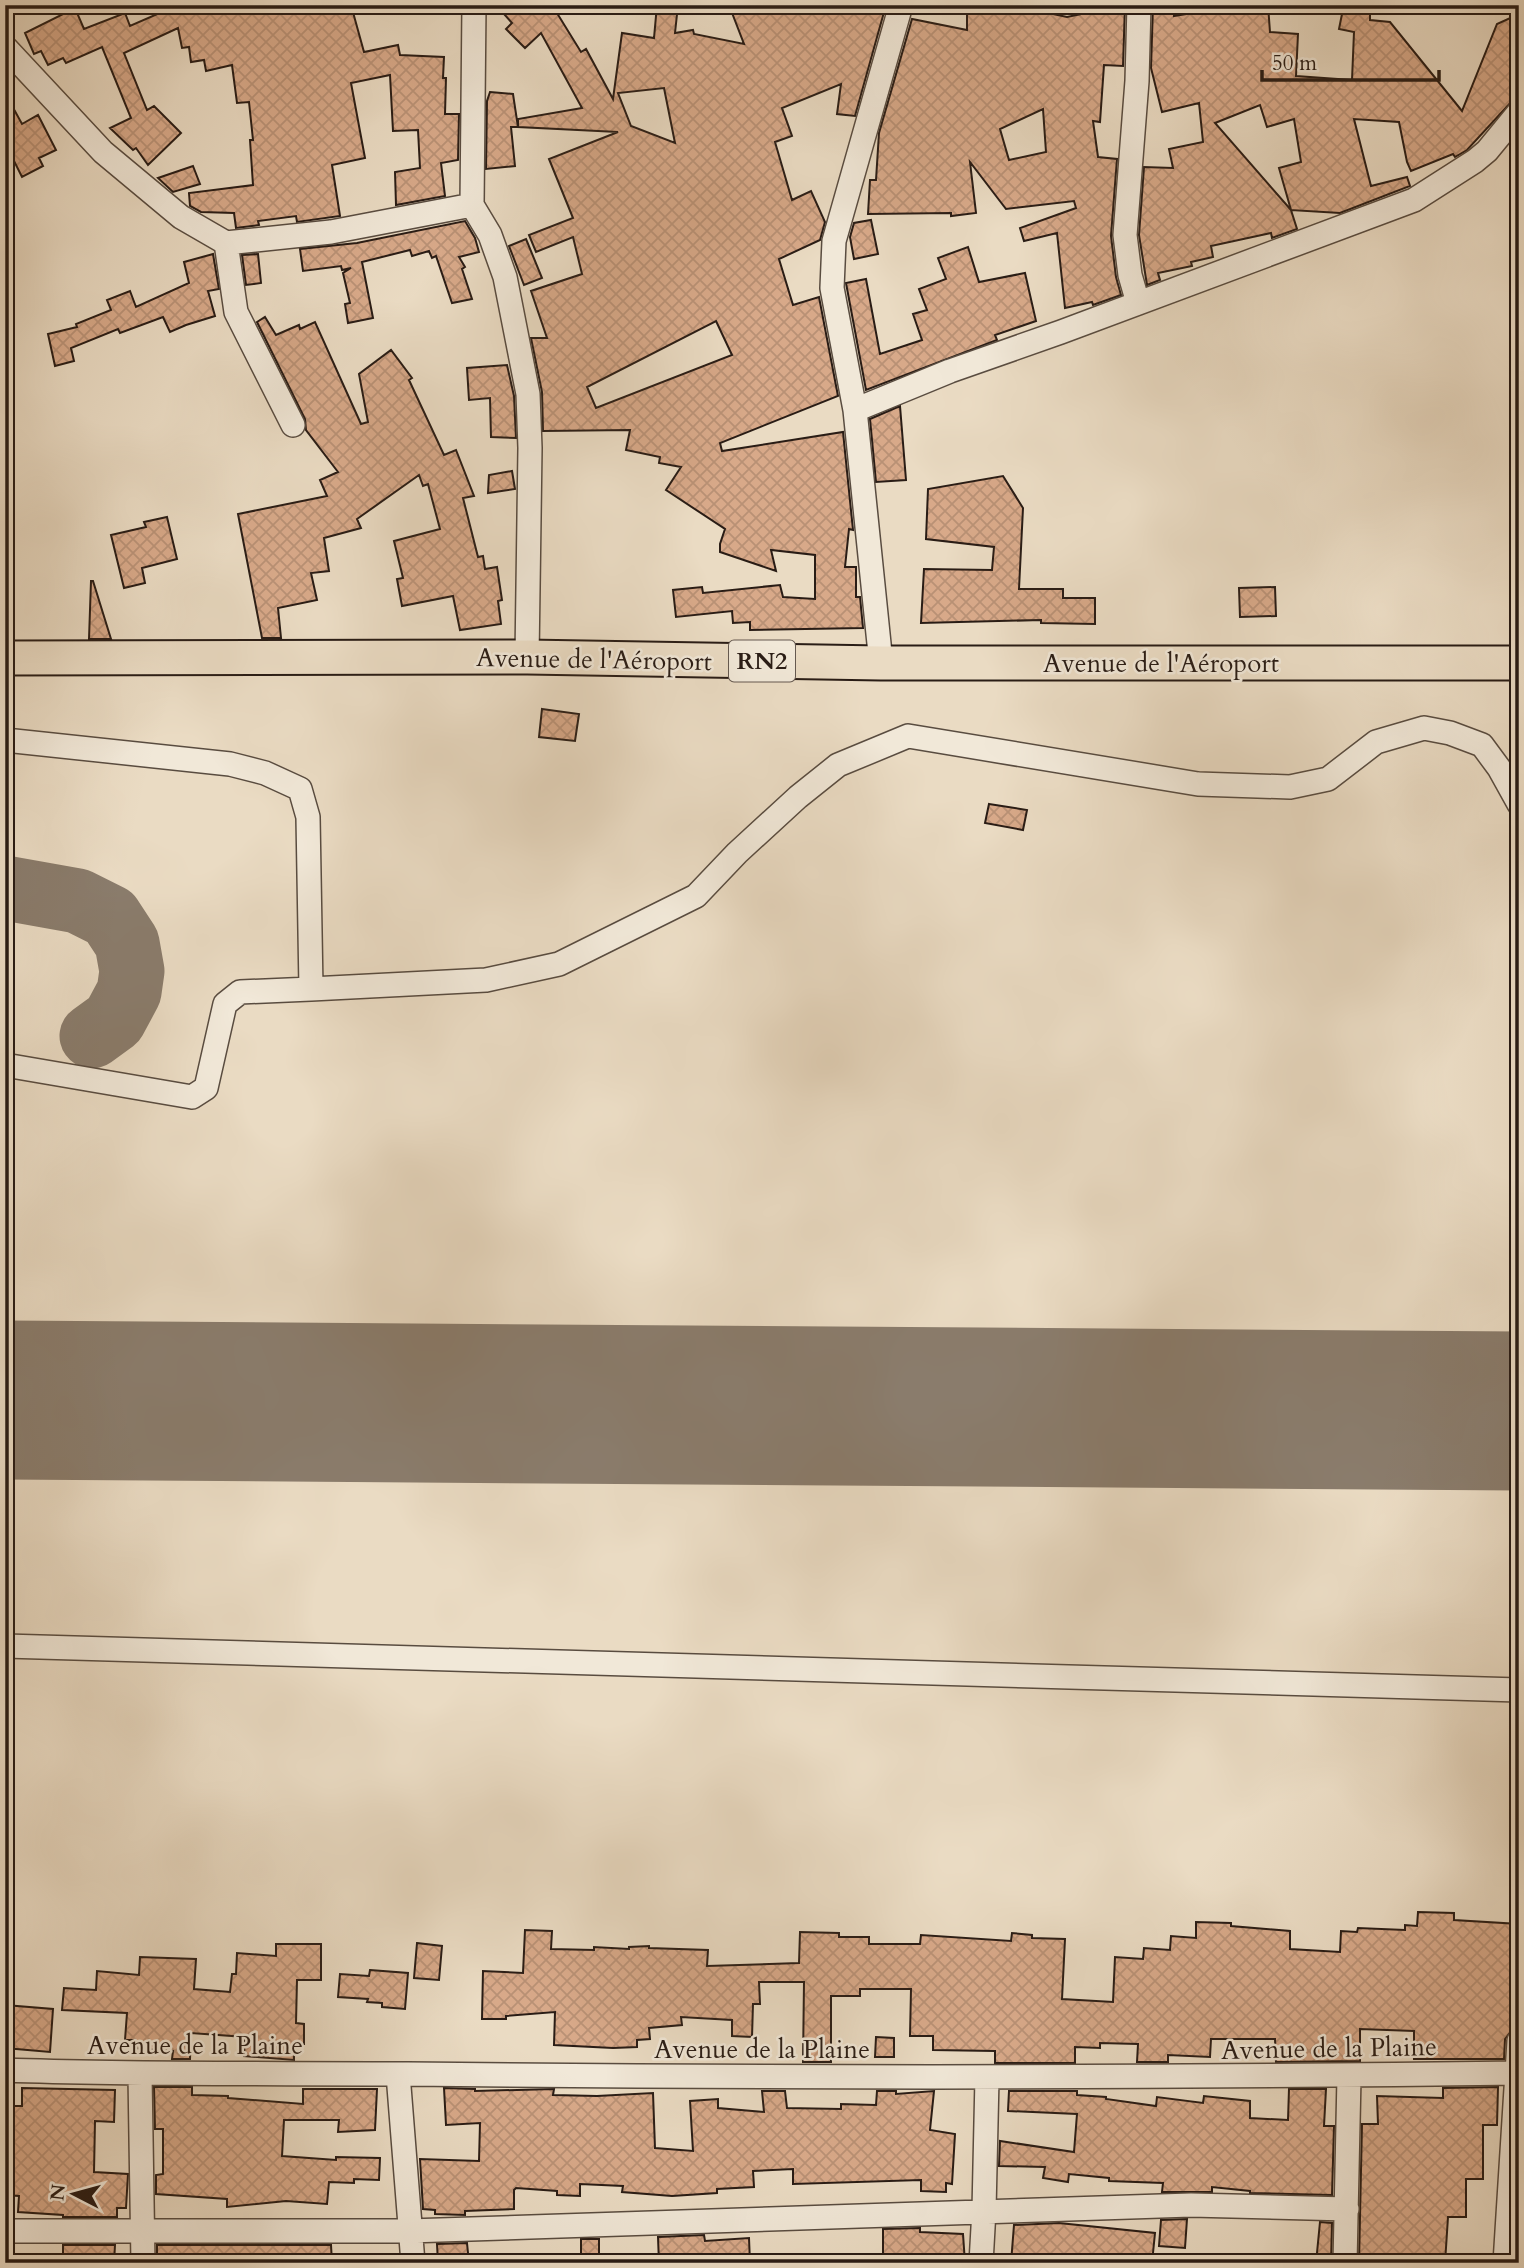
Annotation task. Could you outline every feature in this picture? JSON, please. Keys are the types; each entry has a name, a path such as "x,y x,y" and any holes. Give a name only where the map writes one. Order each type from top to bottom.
{"highway":[{"name":"Avenue de l'Aéroport","path":"5,658 527,657 881,663 1519,663"}],"street":[{"path":"474,5 472,205 490,235 505,277 528,394 530,448 527,657"},
{"path":"881,663 855,410 832,288 834,241 901,5"},
{"path":"1138,303 1130,275 1125,235 1137,80 1139,5"},
{"path":"5,47 103,152 181,217 226,243 331,233 472,205"},
{"path":"855,410 950,371 1414,200 1481,156 1519,112"},
{"path":"226,243 236,312 293,425"},
{"path":"5,1065 192,1097 206,1088 225,1004 240,992 486,980 559,964 695,896 798,797 838,765 908,736 1198,784 1290,787 1328,779 1376,742 1424,728 1450,733 1482,746 1499,768 1519,804"},
{"path":"5,740 230,764 265,773 300,789 308,817 311,989"},
{"path":"5,1646 1519,1690"},
{"path":"1505,2263 1519,2041"},
{"name":"Avenue de la Plaine","path":"5,2070 139,2075 987,2078 1349,2077 1518,2073"},
{"path":"398,2074 413,2263"},
{"path":"139,2075 143,2263"},
{"path":"1345,2263 1349,2077"},
{"path":"981,2263 985,2210 987,2078"},
{"path":"5,2231 409,2231 1191,2205 1347,2209"}],"building":[{"path":"178,5 351,5 364,52 398,45 400,55 444,57 445,114 459,114 458,160 441,163 445,196 396,205 395,172 420,168 418,130 393,131 390,75 351,83 365,158 332,165 340,216 297,222 296,216 258,221 259,225 236,228 234,213 201,212 190,206 189,193 253,185 250,140 253,140 249,102 237,103 232,65 206,71 204,60 191,62 189,47 182,48 178,28 124,53 147,110 154,106 181,133 148,165 136,148 133,150 110,128 131,118 102,47 66,63 63,58 48,65 41,51 34,54 25,33 75,8 84,29 125,13 130,26"},
{"path":"496,5 552,5 581,52 586,49 613,99 622,33 654,38 657,5 678,5 675,33 693,30 694,34 744,44 729,5 886,5 855,116 837,114 841,84 782,108 792,136 775,142 792,200 811,191 825,222 820,240 779,259 793,305 819,297 838,396 720,443 722,451 843,432 853,530 849,529 845,567 856,567 856,597 860,597 863,628 750,630 750,622 733,623 732,611 676,617 673,590 702,587 703,593 780,585 783,597 815,599 815,555 771,550 776,571 720,552 725,529 666,490 681,467 659,463 660,457 626,450 630,430 543,431 542,392 531,338 547,338 531,291 582,274 573,237 536,252 529,235 573,218 549,159 618,132 518,127 518,119 582,108 541,33 525,48 506,29 512,23","holes":["664,88 675,143 631,126 618,93","716,321 732,355 596,408 587,387"]},
{"path":"967,5 1010,5 1067,17 1125,5 1123,66 1104,65 1100,122 1093,121 1098,157 1117,159 1111,236 1121,295 1093,305 1092,302 1065,308 1057,233 1024,241 1020,228 1076,208 1074,201 1006,209 970,162 976,213 951,216 951,213 868,214 870,180 876,180 879,133 912,19 967,30","holes":["1043,109 1046,152 1009,160 1000,129"]},
{"path":"1153,5 1175,5 1174,16 1241,5 1268,5 1270,32 1298,34 1296,76 1352,80 1354,32 1339,29 1343,9 1345,10 1346,5 1370,5 1370,20 1390,22 1462,111 1497,24 1519,14 1519,90 1514,99 1467,150 1455,157 1453,154 1411,171 1399,122 1354,119 1371,186 1407,177 1410,186 1340,213 1291,210 1297,229 1272,238 1271,233 1211,246 1213,257 1191,262 1192,266 1158,273 1160,280 1147,285 1139,235 1144,167 1173,168 1169,149 1203,142 1199,103 1162,112 1151,68","holes":["1260,105 1267,127 1294,119 1301,162 1279,168 1291,210 1215,123"]},
{"path":"490,92 513,94 518,127 511,127 515,166 486,169 487,101"},
{"path":"5,93 22,124 38,115 56,150 39,158 43,166 22,177 5,143"},
{"path":"193,166 200,184 173,192 158,178"},
{"path":"871,220 878,254 854,259 850,237 854,223"},
{"path":"465,221 475,238 479,252 459,257 465,267 462,269 472,299 452,303 436,256 432,258 429,251 412,256 410,250 362,262 373,318 348,323 345,304 350,303 343,273 351,268 342,270 341,266 303,271 300,249 357,243"},
{"path":"526,239 542,278 524,285 509,246"},
{"path":"968,247 979,282 1025,273 1036,321 995,335 997,340 866,390 846,283 866,279 880,354 922,340 913,314 927,310 919,289 946,279 938,258"},
{"path":"213,254 219,289 208,291 215,316 170,332 163,317 120,333 118,329 71,348 74,361 55,366 48,334 77,327 76,324 111,310 107,300 130,291 136,307 189,283 184,262"},
{"path":"258,254 261,283 246,285 242,255"},
{"path":"265,317 276,335 299,325 300,329 315,322 361,424 368,422 359,374 391,350 412,378 409,380 444,455 456,450 474,496 463,498 478,557 483,556 485,569 497,567 502,600 498,601 501,624 460,630 453,596 402,606 397,579 403,578 394,541 440,529 428,484 423,486 419,475 357,519 361,528 324,538 329,571 311,573 317,600 278,608 281,638 262,638 238,514 327,496 320,480 338,472 306,430 305,419 257,322"},
{"path":"507,365 514,396 516,438 491,437 490,398 469,400 467,368"},
{"path":"900,406 906,480 876,482 870,419"},
{"path":"512,471 515,489 488,493 489,475"},
{"path":"1003,476 1023,508 1019,589 1063,589 1063,598 1095,598 1095,624 1041,623 1041,620 921,623 924,569 992,570 994,547 926,539 928,489"},
{"path":"167,517 177,559 142,568 145,583 124,588 111,535 146,527 144,522"},
{"path":"93,581 111,639 89,639"},
{"path":"1275,587 1276,616 1240,617 1239,588"},
{"path":"542,709 579,714 575,741 539,737"},
{"path":"989,804 1027,810 1023,830 985,823"},
{"path":"1418,1912 1454,1913 1454,1920 1519,1924 1513,2029 1505,2039 1504,2059 1414,2059 1414,2031 1360,2029 1360,2061 1276,2062 1275,2039 1211,2039 1210,2057 1168,2055 1168,2062 1137,2062 1138,2044 1100,2043 1100,2048 1075,2047 1075,2063 995,2063 995,2051 933,2050 933,2036 910,2036 911,1989 860,1989 860,1996 831,1996 831,2062 803,2062 804,1982 759,1982 760,2004 753,2004 752,2037 732,2036 732,2020 681,2017 682,2025 649,2028 650,2039 637,2040 637,2047 554,2045 555,2012 506,2016 506,2019 482,2019 483,1971 523,1973 525,1930 552,1931 551,1949 629,1949 649,1946 708,1950 707,1966 799,1963 800,1932 839,1933 839,1937 869,1937 869,1944 920,1944 921,1935 1011,1941 1012,1933 1032,1935 1032,1938 1065,1939 1062,1999 1113,2002 1115,1957 1143,1959 1144,1948 1170,1950 1171,1936 1196,1938 1196,1922 1231,1923 1231,1926 1290,1931 1290,1949 1340,1952 1341,1931 1357,1932 1358,1928 1405,1930 1405,1925 1417,1926"},
{"path":"417,1943 442,1946 439,1980 414,1978"},
{"path":"276,1944 321,1944 321,1980 297,1980 296,2023 304,2024 304,2044 294,2044 294,2060 244,2056 245,2037 191,2033 190,2059 172,2059 173,2051 134,2048 134,2040 125,2040 127,2013 62,2010 64,1988 96,1990 97,1971 139,1975 140,1957 196,1959 194,1989 230,1992 232,1974 236,1974 237,1953 276,1956"},
{"path":"370,1970 408,1973 405,2009 382,2007 382,2003 367,2002 368,1999 338,1997 340,1974 369,1976"},
{"path":"5,2005 53,2009 50,2052 5,2048"},
{"path":"876,2037 894,2038 894,2057 875,2057"},
{"path":"154,2087 192,2087 192,2095 303,2104 303,2089 377,2089 375,2130 338,2132 339,2120 284,2120 282,2156 336,2160 336,2157 380,2158 379,2180 329,2182 327,2204 286,2201 227,2207 227,2199 156,2194 156,2175 163,2174 163,2129 155,2129"},
{"path":"1498,2087 1497,2125 1483,2125 1483,2179 1466,2179 1466,2217 1448,2217 1445,2263 1359,2263 1362,2124 1378,2124 1377,2096 1443,2098 1443,2088"},
{"path":"22,2088 115,2090 114,2122 95,2121 94,2172 128,2174 126,2208 117,2208 117,2217 63,2217 18,2212 19,2196 5,2195 5,2106 22,2106"},
{"path":"444,2088 475,2091 554,2089 553,2095 653,2093 655,2148 693,2151 690,2101 718,2099 718,2108 764,2112 762,2091 785,2091 787,2108 841,2109 841,2104 876,2105 877,2091 896,2091 896,2094 934,2091 930,2130 955,2134 952,2184 946,2183 946,2192 921,2191 921,2180 793,2184 793,2169 753,2171 754,2187 717,2189 717,2193 672,2196 622,2192 623,2186 580,2184 580,2196 557,2195 557,2191 516,2188 514,2209 465,2211 465,2215 435,2214 435,2210 423,2209 420,2159 479,2161 480,2123 446,2125"},
{"path":"1289,2089 1326,2089 1324,2126 1334,2126 1332,2195 1250,2193 1212,2187 1212,2192 1162,2192 1163,2183 1109,2181 1109,2178 1069,2174 1068,2182 1043,2178 1045,2167 999,2166 1000,2141 1074,2152 1077,2114 1008,2111 1009,2091 1077,2091 1077,2095 1156,2106 1157,2097 1203,2103 1204,2096 1250,2101 1250,2118 1288,2120"},
{"path":"1187,2219 1185,2248 1159,2246 1161,2220"},
{"path":"1320,2222 1332,2223 1331,2263 1316,2263"},
{"path":"1059,2223 1155,2233 1152,2263 1071,2263 1032,2259 1032,2263 1011,2263 1014,2225"},
{"path":"920,2228 920,2232 963,2234 965,2263 907,2263 907,2258 883,2257 883,2229"},
{"path":"704,2235 705,2241 749,2238 750,2263 659,2263 658,2237"},
{"path":"581,2239 599,2239 599,2263 581,2263"},
{"path":"467,2243 469,2263 438,2263 437,2244"},
{"path":"63,2245 115,2245 114,2263 63,2263"},
{"path":"157,2245 331,2245 332,2263 157,2263"}],"taxiway":[{"path":"5,888 78,901 110,917 127,943 132,971 129,992 114,1020 92,1036"}],"runway":[{"path":"5,1400 1519,1411"}]}
